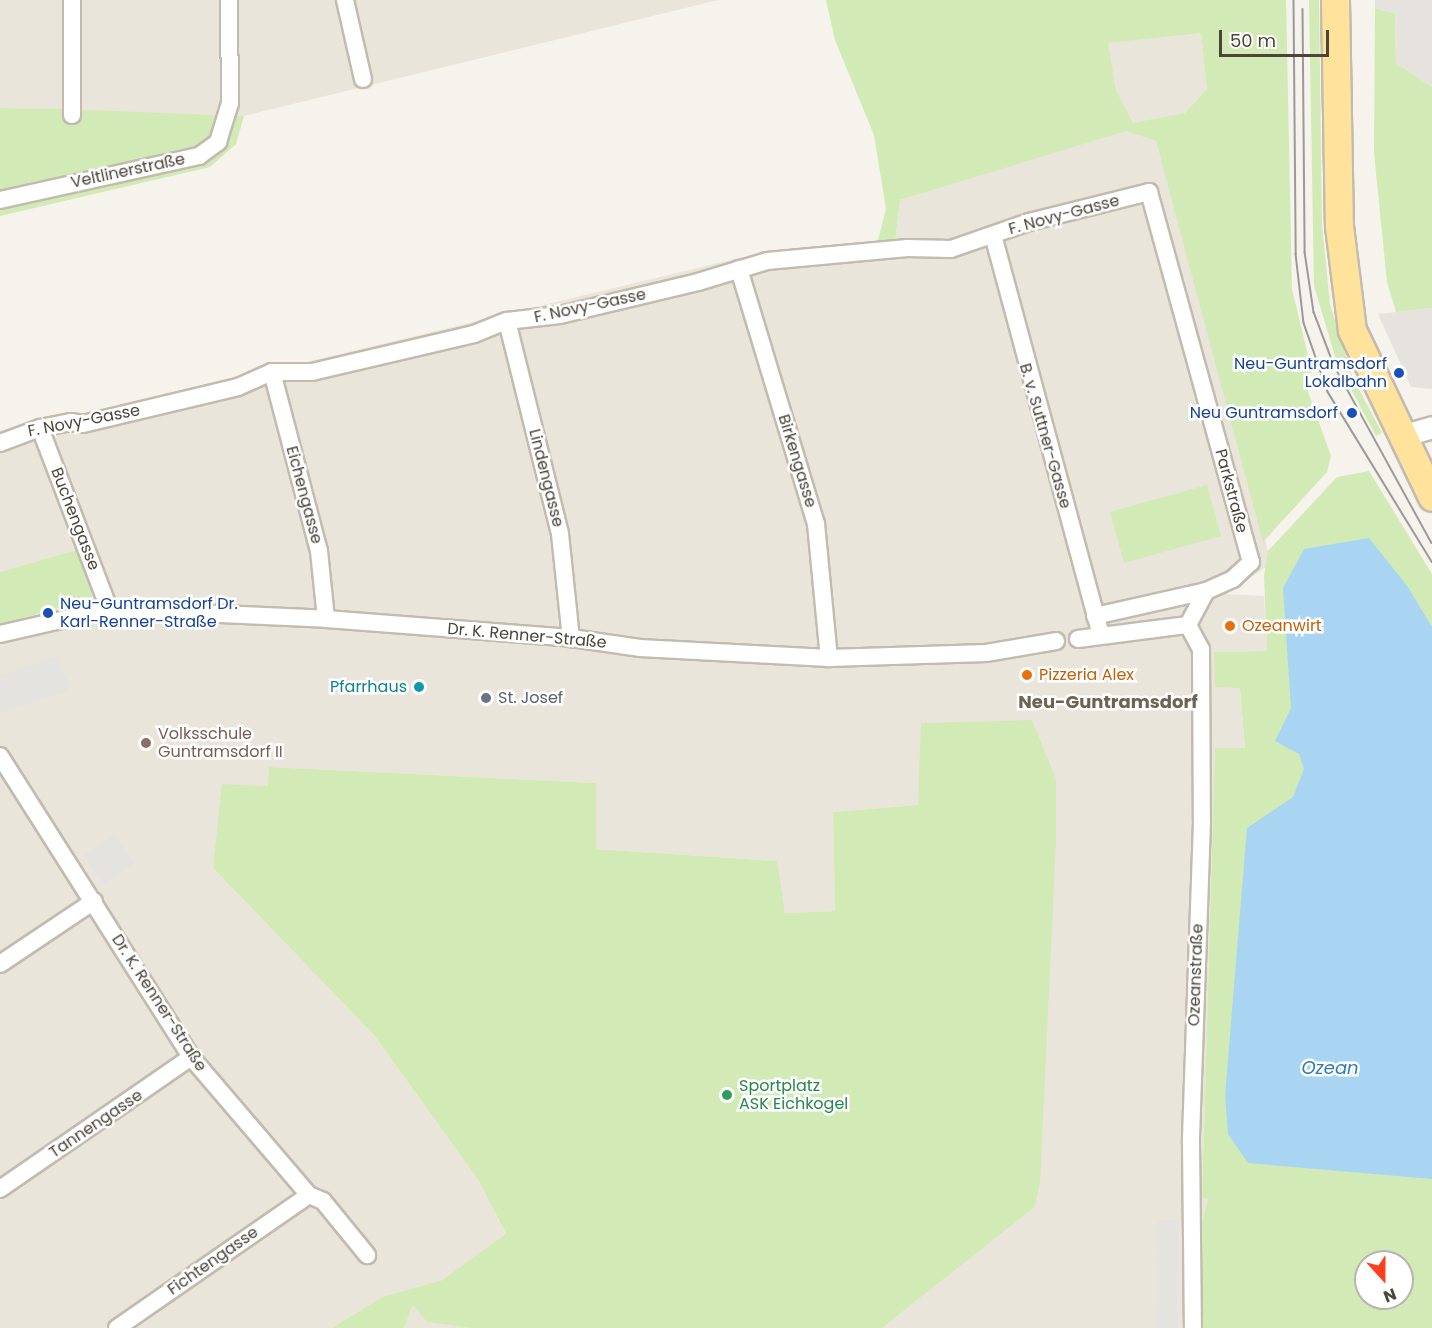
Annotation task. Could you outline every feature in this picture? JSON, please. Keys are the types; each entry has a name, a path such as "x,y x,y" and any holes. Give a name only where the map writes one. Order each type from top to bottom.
{"main road":[{"path":"1335,0 1339,226 1344,278 1358,348 1432,497"}],"street":[{"path":"72,0 72,115"},
{"name":"Veltlinerstraße","path":"0,200 199,156 218,142 230,103 229,0"},
{"path":"345,0 363,79"},
{"name":"F. Novy-Gasse","path":"0,443 40,428 71,422 83,424 216,392 272,372 312,372 474,334 507,321 560,315 786,259 813,260 907,248 951,249 1029,222 1149,192"},
{"name":"Parkstraße","path":"1149,192 1251,562 1233,579 1206,591"},
{"name":"B. v. Suttner-Gasse","path":"993,234 1101,636"},
{"name":"Birkengasse","path":"739,269 816,524 829,658"},
{"name":"Lindengasse","path":"507,321 560,534 571,638"},
{"name":"Eichengasse","path":"272,372 319,551 326,619"},
{"path":"1401,436 1432,427"},
{"name":"Buchengasse","path":"40,428 110,609"},
{"path":"1095,616 1206,591"},
{"path":"1078,639 1188,625 1206,591"},
{"name":"Dr. K. Renner-Straße","path":"0,634 110,609 326,619 571,638 640,648 829,658 986,653 1056,641"},
{"name":"Ozeanstraße","path":"1188,625 1201,649 1202,822 1191,1143 1193,1328"},
{"name":"Dr. K. Renner-Straße","path":"0,756 191,1057 309,1195 323,1201 368,1255"},
{"path":"0,964 94,901"},
{"name":"Tannengasse","path":"0,1189 191,1057"},
{"name":"Fichtengasse","path":"117,1328 309,1195"}],"shaded area":[{"path":"0,0 718,0 244,116 0,108"},
{"path":"1375,0 1432,0 1432,87 1396,63 1395,14 1375,8"},
{"path":"1201,32 1207,89 1185,113 1133,124 1116,90 1107,43"},
{"path":"1126,130 1156,141 1268,551 1268,566 1226,594 1264,596 1267,651 1214,652 1240,688 1245,749 1215,749 1202,1198 1209,1198 1202,1223 1203,1328 882,1328 1035,1207 1040,1183 918,805 833,812 835,911 785,913 776,861 596,849 596,783 269,767 269,786 213,868 374,1035 479,1181 506,1235 442,1280 382,1297 332,1328 0,1328 0,625 71,604 90,605 79,549 0,572 0,431 53,416 91,414 739,258 841,245 895,243 900,200"},
{"path":"1432,308 1432,389 1411,387 1378,314"},
{"path":"58,656 70,690 0,713 0,676"},
{"path":"115,834 135,864 104,885 84,855"},
{"path":"1158,1220 1178,1220 1178,1328 1157,1328"},
{"path":"413,1305 428,1322 469,1328 404,1328"}],"green space":[{"path":"826,0 1286,0 1292,289 1312,372 1305,376 1306,386 1331,456 1327,472 1263,542 1156,141 1126,131 900,200 895,243 877,244 886,209 874,135 835,40","holes":["1201,33 1207,89 1185,113 1133,123 1116,90 1108,43"]},
{"path":"1309,0 1319,0 1322,225 1330,304 1352,376 1382,433 1376,436 1337,363 1314,286"},
{"path":"1375,8 1395,14 1396,63 1432,87 1432,308 1396,312 1387,282 1374,153"},
{"path":"0,108 244,116 236,144 210,167 0,216"},
{"name":"Ozean","path":"1369,471 1432,574 1432,1328 1203,1328 1202,1223 1208,1199 1202,1198 1215,748 1245,748 1240,688 1215,687 1214,652 1267,651 1264,576 1268,551 1337,477"},
{"path":"1207,485 1221,536 1124,563 1110,512"},
{"path":"79,549 94,603 71,604 0,625 0,572"},
{"path":"1032,720 1056,779 1056,841 1040,1183 1035,1207 882,1328 469,1328 427,1322 413,1305 404,1328 332,1328 382,1297 442,1280 506,1234 479,1181 374,1035 213,868 222,784 268,786 269,767 596,783 596,849 777,861 785,913 835,911 833,812 918,805 921,723"}],"water":[{"name":"Ozean","path":"1369,538 1408,587 1432,627 1432,1179 1248,1163 1228,1134 1225,1096 1247,828 1293,797 1304,769 1299,754 1275,741 1291,708 1283,588 1304,549"}],"tram line":[{"path":"1294,0 1296,254 1304,323 1328,392 1432,562"},
{"path":"1303,9 1305,252 1314,312 1334,365 1432,543"}],"place":[{"name":"Neu-Guntramsdorf Lokalbahn","path":"1399,373"},
{"name":"Neu Guntramsdorf","path":"1352,413"},
{"name":"Neu-Guntramsdorf Dr. Karl-Renner-Straße","path":"48,613"},
{"name":"Ozeanwirt","path":"1230,626"},
{"name":"Pizzeria Alex","path":"1027,675"},
{"name":"Pfarrhaus","path":"419,687"},
{"name":"St. Josef","path":"486,698"},
{"name":"Volksschule Guntramsdorf II","path":"146,743"},
{"name":"Sportplatz ASK Eichkogel","path":"727,1095"}],"district":[{"name":"Neu-Guntramsdorf","path":"1108,702"}]}
